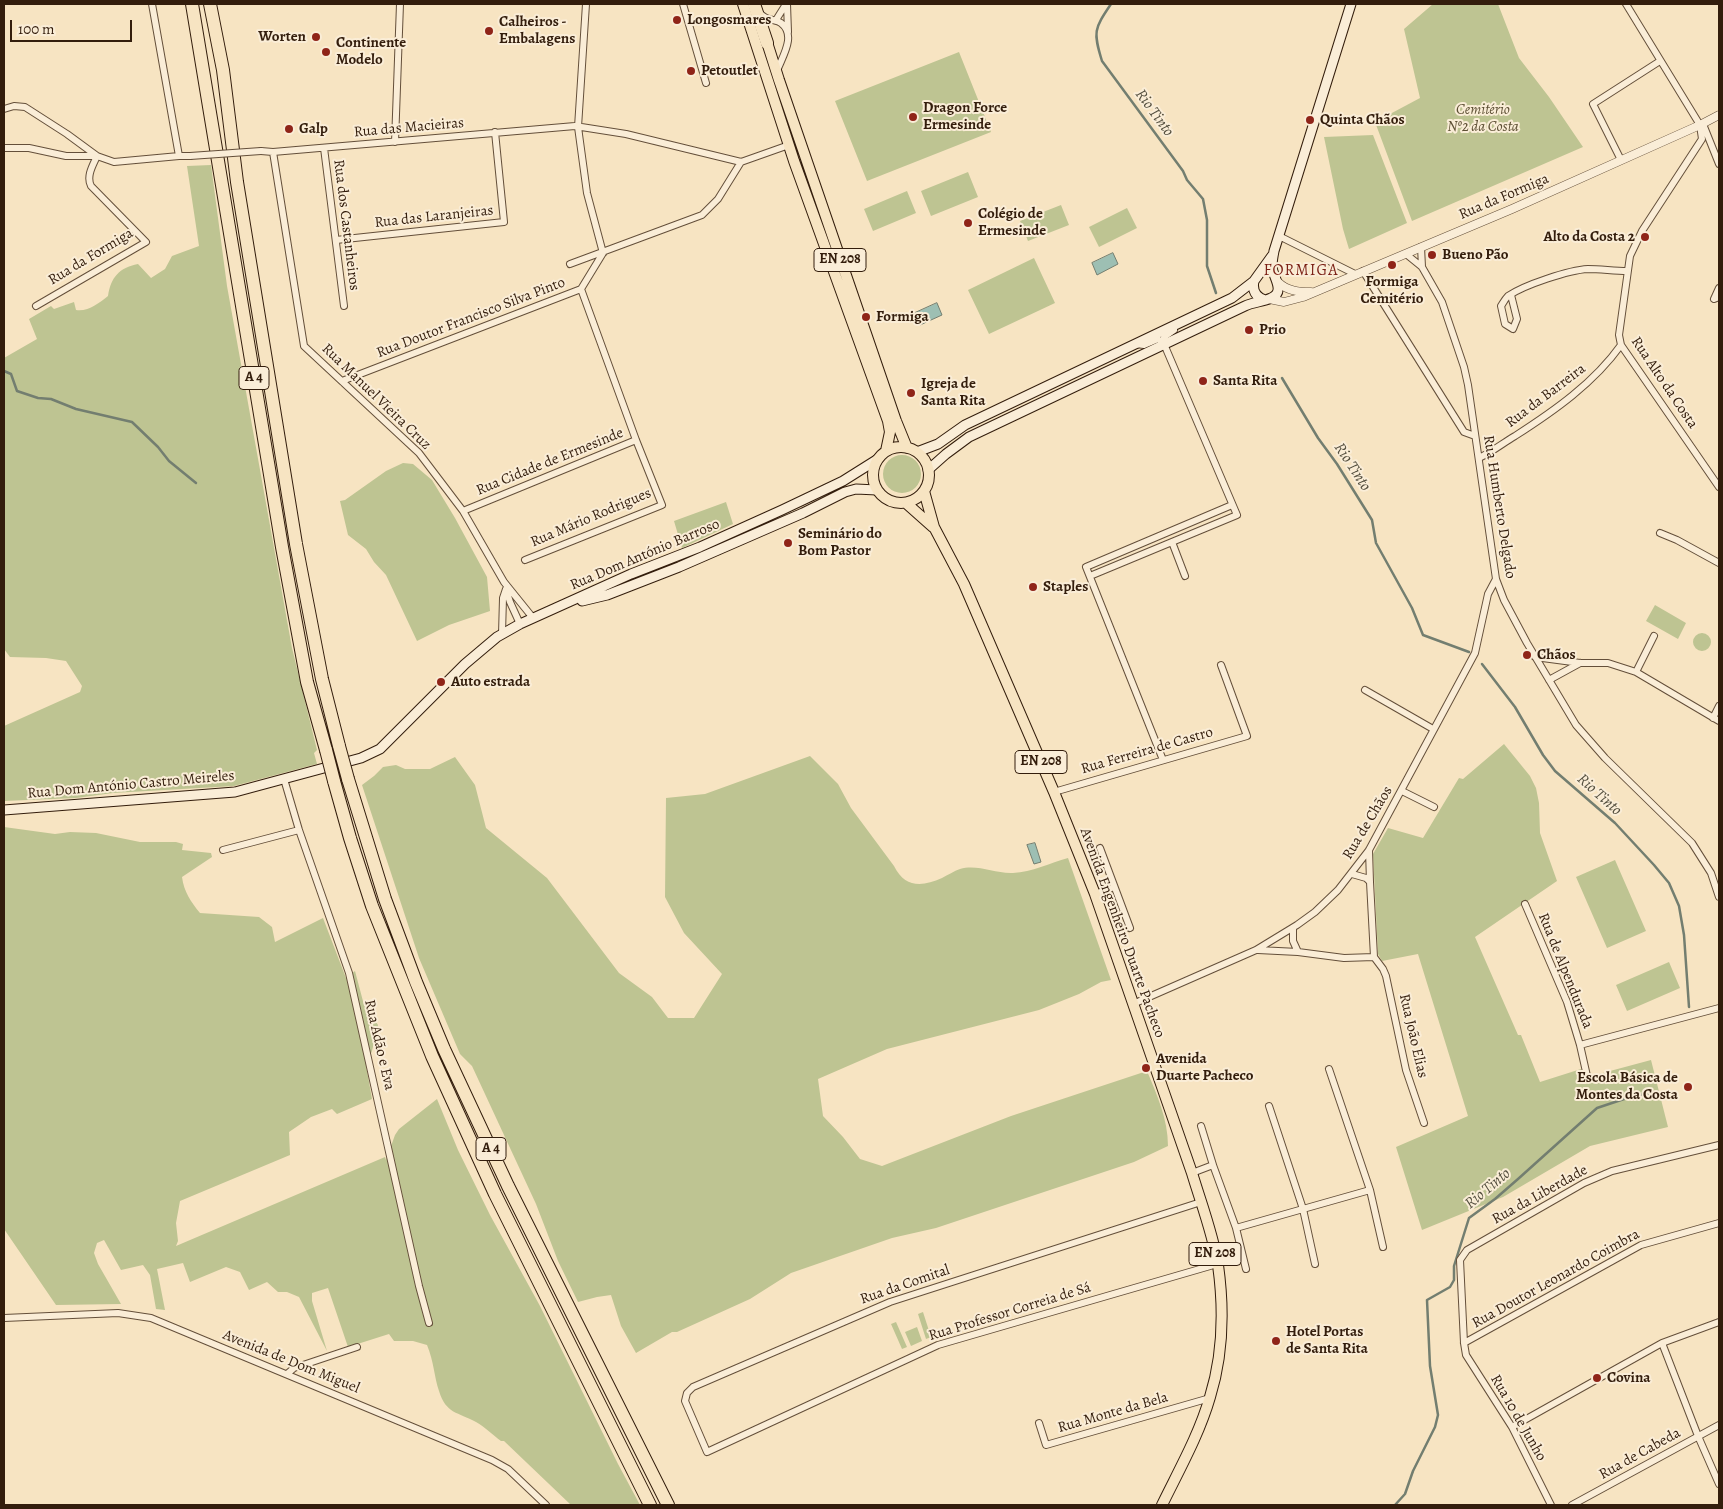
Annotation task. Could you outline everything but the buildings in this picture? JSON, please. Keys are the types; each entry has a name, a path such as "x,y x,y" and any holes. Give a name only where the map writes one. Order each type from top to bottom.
{"highway":[{"name":"A 4","path":"192,4 282,547 307,682 350,838 372,906 432,1056 495,1194 650,1505"},
{"name":"A 4","path":"210,4 223,70 237,182 296,544 322,679 348,779 385,899 416,982 444,1049 508,1186 668,1505"},
{"path":"757,7 767,43"}],"main road":[{"name":"EN 208","path":"743,4 789,145 888,421 890,432 886,451"},
{"path":"877,490 873,480 874,469 878,459 886,451 896,447 907,448 917,452 924,460 928,470 969,437 1251,303 1276,295 1278,291 1277,280 1272,267 1274,251 1351,4"},
{"name":"EN 208","path":"767,43 907,448"},
{"path":"1267,299 1261,299 1253,289 1256,279 1274,251"},
{"path":"917,452 938,444 965,425 1232,298 1264,274 1269,274 1277,280"},
{"name":"Rua Dom António Barroso","path":"563,606 631,574 700,547 782,510 843,481 878,459"},
{"name":"EN 208","path":"924,491 928,481 928,470"},
{"name":"Rua Dom António Barroso","path":"563,606 607,595 679,566 803,514 845,492 856,488 877,490"},
{"name":"EN 208","path":"877,490 885,498 895,503 906,503"},
{"path":"906,503 916,499 924,491"},
{"name":"Avenida Engenheiro Duarte Pacheco","path":"924,491 934,527 964,584 1054,792 1095,894 1192,1173 1217,1264 1222,1309 1221,1336 1210,1398 1189,1450 1162,1505"},
{"name":"Avenida Engenheiro Duarte Pacheco","path":"906,503 934,527"},
{"name":"Rua Dom António Castro Meireles","path":"4,810 235,792 361,758 380,749 465,664 502,634 533,618 563,606"}],"street":[{"path":"4,109 14,106 25,108 67,134 97,156 114,162 179,156 152,4"},
{"path":"395,142 400,4"},
{"path":"581,289 602,253 588,193 578,126 586,4"},
{"path":"683,4 706,83"},
{"path":"776,20 786,4"},
{"path":"776,72 785,53 788,36 786,4"},
{"path":"1626,4 1660,61 1702,124 1719,164"},
{"path":"757,7 768,19 776,20 782,24 788,36"},
{"path":"1621,160 1593,104 1660,61"},
{"name":"Rua da Formiga","path":"1267,299 1284,302 1294,300 1530,201 1719,115"},
{"name":"Rua Alto da Costa","path":"1702,124 1702,139 1642,231 1630,256 1619,335 1621,345 1719,487"},
{"name":"Rua das Macieiras","path":"179,156 260,151 273,152 578,126 626,134 741,162"},
{"name":"Rua das Laranjeiras","path":"336,240 504,222 495,132"},
{"path":"570,264 702,215 718,199 741,162 789,145"},
{"path":"4,148 29,148 66,156 97,156"},
{"name":"Rua dos Castanheiros","path":"324,148 344,306"},
{"name":"Rua Manuel Vieira Cruz","path":"273,152 304,346 419,453 463,511 505,585 533,618"},
{"name":"Rua da Formiga","path":"36,306 146,242 90,186 88,181 97,156"},
{"path":"1279,236 1359,273 1464,432 1475,436"},
{"name":"Rua Humberto Delgado","path":"1421,247 1422,267"},
{"name":"Rua Humberto Delgado","path":"1406,254 1422,267 1442,302 1464,367 1496,579 1504,600 1535,657 1576,725 1605,758 1692,844 1711,873 1719,897"},
{"path":"1511,295 1548,278 1587,269 1627,272"},
{"name":"Rua da Formiga","path":"1277,280 1282,286 1292,290 1301,292 1317,290"},
{"name":"Rua Doutor Francisco Silva Pinto","path":"342,381 581,289"},
{"name":"Rua Cidade de Ermesinde","path":"463,511 636,440 581,289"},
{"path":"1090,576 1237,515 1164,344 1164,337 1176,329 1183,320"},
{"path":"1134,344 1144,345 1158,340 1164,344"},
{"name":"Rua da Barreira","path":"1479,458 1545,417 1590,380 1610,361 1621,345"},
{"name":"Rua Mário Rodrigues","path":"525,560 662,505 636,440"},
{"path":"1163,760 1086,567 1232,505"},
{"path":"1660,533 1719,563"},
{"path":"1172,542 1185,576"},
{"name":"Rua de Chãos","path":"1132,1004 1256,950 1293,928 1315,912 1352,874 1369,850 1402,791 1475,653 1488,594 1496,579"},
{"path":"502,634 505,585"},
{"name":"Rua Manuel Vieira Cruz","path":"505,585 520,624"},
{"path":"1636,672 1654,636"},
{"path":"1535,657 1580,663 1608,663 1636,672 1719,721"},
{"path":"1549,680 1580,663"},
{"name":"Rua Ferreira de Castro","path":"1054,792 1247,736 1221,665"},
{"path":"1365,690 1434,729"},
{"path":"1713,718 1719,706"},
{"name":"Rua Adão e Eva","path":"284,779 299,830 349,974 429,1323"},
{"path":"1402,791 1434,807"},
{"path":"223,850 299,830"},
{"path":"1100,848 1130,928"},
{"path":"1256,950 1298,952 1344,958 1374,957 1369,850"},
{"path":"1352,874 1366,878 1370,882"},
{"path":"1095,894 1114,887"},
{"name":"Rua de Alpendurada","path":"1525,904 1567,1002 1587,1076"},
{"path":"1293,928 1293,941 1298,952"},
{"name":"Rua João Elias","path":"1374,957 1386,976 1406,1070 1424,1123"},
{"path":"1580,1045 1719,1008"},
{"path":"1329,1068 1370,1190 1383,1247"},
{"path":"1270,1106 1303,1208 1314,1264"},
{"path":"1201,1126 1213,1166 1236,1228 1246,1269"},
{"name":"Rua da Liberdade","path":"1464,1343 1460,1260 1467,1250 1584,1183 1612,1171 1719,1144"},
{"path":"1192,1173 1213,1166"},
{"path":"1236,1228 1370,1190"},
{"name":"Rua da Comital","path":"707,1452 685,1401 687,1393 693,1387 864,1312 896,1300 1201,1202"},
{"name":"Rua Doutor Leonardo Coimbra","path":"1464,1343 1641,1245 1719,1223"},
{"name":"Rua Professor Correia de Sá","path":"707,1452 938,1345 1217,1264"},
{"name":"Avenida de Dom Miguel","path":"4,1318 118,1313 136,1314 151,1318 492,1460 508,1469 546,1505"},
{"path":"1512,1427 1662,1343 1719,1322"},
{"name":"Rua 10 de Junho","path":"1464,1343 1466,1355 1512,1427 1551,1505"},
{"path":"1662,1343 1719,1484"},
{"path":"287,1374 294,1368 357,1347"},
{"name":"Rua Monte da Bela","path":"1038,1423 1046,1445 1210,1398"},
{"name":"Rua de Cabeda","path":"1572,1505 1719,1425"}],"green space":[{"name":"Cemitério Nº2 da Costa","path":"1433,4 1498,4 1519,58 1549,97 1583,147 1412,221 1375,122 1420,98 1404,29"},
{"name":"Dragon Force Ermesinde","path":"959,52 991,132 867,181 835,101"},
{"path":"1373,135 1407,223 1349,249 1324,137"},
{"path":"211,165 227,286 292,648 317,750 314,753 317,764 234,786 113,793 76,798 4,801 4,726 80,692 82,686 66,661 46,658 10,657 4,649 4,358 37,339 29,319 51,306 54,309 74,302 76,310 89,308 108,296 111,284 117,274 126,268 138,264 151,278 165,269 172,256 199,246 187,166"},
{"path":"968,172 978,197 931,216 921,191"},
{"path":"907,191 916,213 873,231 864,209"},
{"path":"1061,205 1069,225 1028,241 1020,221"},
{"path":"1127,208 1137,228 1099,247 1089,227"},
{"path":"1034,258 1055,303 989,334 968,290"},
{"path":"902,455 916,460 921,474 916,488 902,493 888,488 883,474 888,460"},
{"path":"403,463 413,464 432,480 455,518 487,577 490,611 449,625 417,641 386,575 374,562 366,549 348,535 340,501 345,500 386,471"},
{"path":"726,502 733,524 682,548 674,521"},
{"path":"1655,605 1686,623 1678,639 1646,621"},
{"path":"1702,633 1708,636 1711,642 1708,648 1702,651 1696,648 1693,642 1696,636"},
{"path":"1504,744 1530,776 1536,788 1539,803 1540,833 1557,881 1475,937 1518,1035 1521,1035 1540,1082 1581,1069 1584,1078 1651,1060 1668,1127 1590,1146 1503,1197 1422,1230 1396,1147 1468,1116 1418,954 1382,961 1378,954 1373,854 1388,828 1423,838 1459,778 1463,779"},
{"path":"810,756 838,784 851,808 898,873 909,882 915,884 928,883 967,868 980,868 1006,873 1020,872 1068,858 1111,980 1101,982 1079,994 1039,1010 887,1049 818,1079 823,1116 860,1159 882,1166 1011,1116 1147,1071 1164,1117 1168,1146 1134,1162 936,1228 892,1238 791,1273 750,1299 677,1332 672,1332 636,1353 621,1326 611,1295 578,1302 558,1261 536,1204 472,1066 460,1054 419,958 362,785 383,767 396,765 405,769 430,769 455,757 475,785 486,828 547,878 619,973 652,997 668,1018 694,1018 722,974 684,933 665,897 666,798 705,794"},
{"path":"4,827 55,834 70,832 96,833 140,842 176,842 183,844 182,850 211,853 212,857 182,877 186,892 194,905 200,913 259,917 272,927 275,942 323,918 346,978 355,971 364,1005 378,1025 372,1051 366,1065 372,1099 337,1114 332,1109 311,1117 289,1132 290,1155 180,1201 176,1223 178,1241 176,1246 385,1157 386,1160 399,1129 437,1099 458,1150 490,1215 540,1306 640,1505 571,1505 504,1441 501,1441 476,1422 453,1411 445,1404 439,1391 427,1345 413,1341 394,1341 389,1334 348,1347 328,1288 312,1293 312,1301 327,1351 299,1297 287,1292 278,1292 267,1282 249,1290 240,1272 226,1267 190,1282 183,1263 157,1269 165,1310 156,1309 150,1275 143,1265 121,1270 104,1240 97,1243 94,1253 98,1264 121,1304 56,1305 4,1229"},
{"path":"1615,860 1646,931 1607,948 1576,877"},
{"path":"1669,962 1680,988 1627,1011 1616,985"},
{"path":"923,1312 931,1337 926,1339 918,1314"},
{"path":"896,1322 907,1347 902,1349 891,1324"},
{"path":"917,1327 922,1341 911,1346 905,1332"}],"water":[{"path":"1113,253 1118,264 1097,275 1092,263"},
{"path":"937,303 942,315 920,325 915,313"},
{"path":"1035,843 1041,862 1034,864 1027,845"}],"waterway":[{"name":"Rio Tinto","path":"1111,4 1098,25 1096,37 1102,61 1183,171 1187,180 1203,199 1207,220 1207,266 1216,293"},
{"path":"4,371 11,374 17,391 38,398 51,399 76,409 132,422 158,447 169,461 196,483"},
{"name":"Rio Tinto","path":"1282,378 1318,438 1337,464 1372,520 1376,543 1412,608 1423,635 1469,652"},
{"name":"Rio Tinto","path":"1482,664 1515,707 1543,755 1555,771 1615,823 1669,883 1679,906 1684,935 1689,1007"},
{"name":"Rio Tinto","path":"1395,1505 1405,1494 1413,1471 1435,1427 1438,1415 1430,1366 1427,1300 1450,1287 1454,1280 1454,1266 1469,1218 1495,1199 1597,1108 1633,1096 1658,1092"}],"place":[{"name":"Longosmares","path":"677,20"},
{"name":"Calheiros - Embalagens","path":"489,31"},
{"name":"Worten","path":"316,37"},
{"name":"Continente Modelo","path":"326,52"},
{"name":"Petoutlet","path":"691,71"},
{"name":"Dragon Force Ermesinde","path":"913,117"},
{"name":"Quinta Chãos","path":"1310,120"},
{"name":"Galp","path":"289,129"},
{"name":"Colégio de Ermesinde","path":"968,223"},
{"name":"Alto da Costa 2","path":"1645,237"},
{"name":"Bueno Pão","path":"1432,255"},
{"name":"Formiga Cemitério","path":"1392,265"},
{"name":"Formiga","path":"866,317"},
{"name":"Prio","path":"1249,330"},
{"name":"Santa Rita","path":"1203,381"},
{"name":"Igreja de Santa Rita","path":"911,393"},
{"name":"Seminário do Bom Pastor","path":"788,543"},
{"name":"Staples","path":"1033,587"},
{"name":"Chãos","path":"1527,655"},
{"name":"Auto estrada","path":"441,682"},
{"name":"Avenida Duarte Pacheco","path":"1146,1068"},
{"name":"Escola Básica de Montes da Costa","path":"1688,1087"},
{"name":"Hotel Portas de Santa Rita","path":"1276,1341"},
{"name":"Covina","path":"1597,1378"}],"district":[{"name":"FORMIGA","path":"1301,271"}]}
